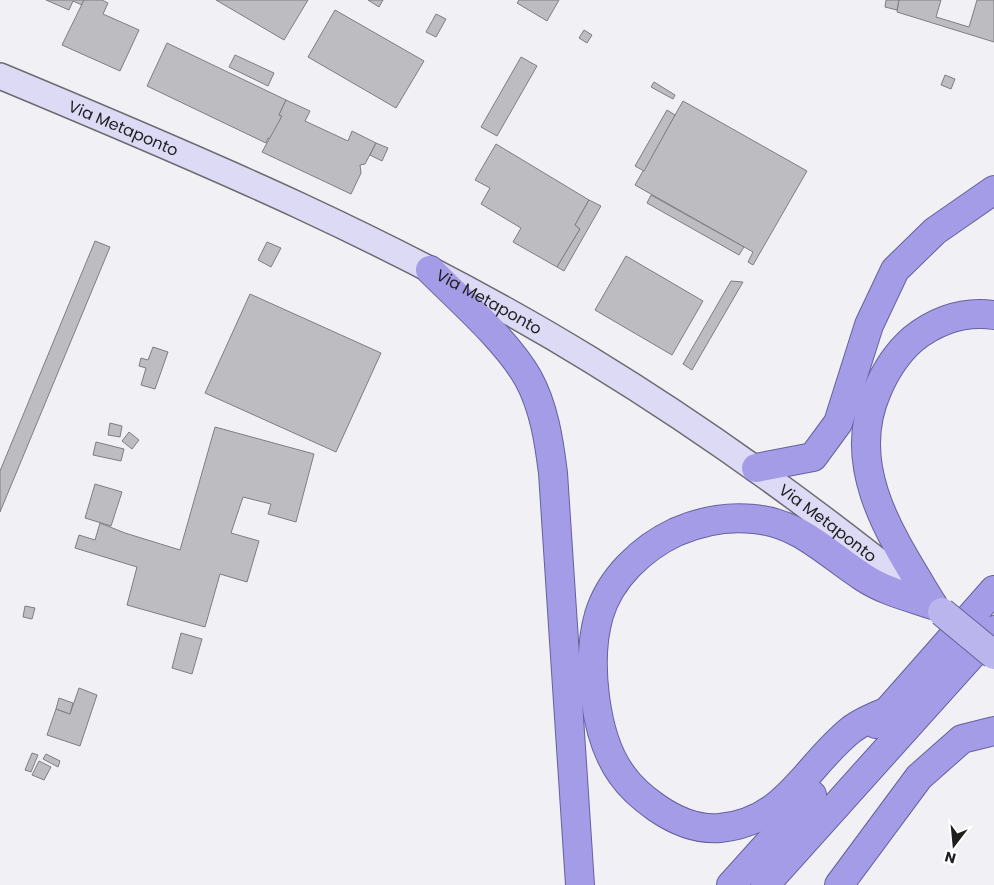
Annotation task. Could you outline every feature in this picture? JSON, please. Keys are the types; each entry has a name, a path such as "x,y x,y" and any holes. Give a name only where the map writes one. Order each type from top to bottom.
{"highway":[{"path":"756,468 813,457 838,423 869,325 895,270 935,231 994,190"},
{"path":"430,270 490,331 527,376 537,397 549,443 553,474 580,885"},
{"path":"938,608 891,534 877,501 866,459 867,424 882,380 892,362 907,344 924,331 961,314 981,313 994,315"},
{"path":"888,711 864,721 850,731 794,792 779,805 751,822 718,828 700,828 666,814 632,788 620,773 610,754 599,718 594,682 593,653 599,614 615,582 652,544 687,528 709,521 732,518 755,519 791,527 811,538 871,582 938,608"},
{"path":"731,885 994,590"},
{"path":"764,885 994,630"},
{"path":"839,885 919,777 962,739 994,731"}],"main road":[{"name":"Via Metaponto","path":"0,76 242,178 430,270 588,358 756,468 838,527 938,608"},
{"path":"938,608 994,655"}],"building":[{"path":"46,0 84,1 82,5 73,1 69,10"},
{"path":"84,0 102,0 108,3 103,14 139,30 120,71 62,45"},
{"path":"216,0 308,0 284,40"},
{"path":"368,0 383,0 379,7"},
{"path":"519,0 559,0 547,21 517,3"},
{"path":"886,0 899,0 897,10 885,7"},
{"path":"899,0 941,0 936,17 969,27 977,0 994,0 994,42 897,12"},
{"path":"335,10 424,61 396,108 308,57"},
{"path":"436,14 446,19 436,37 426,32"},
{"path":"584,30 592,35 587,43 579,38"},
{"path":"167,43 286,100 279,115 282,116 271,139 268,138 266,143 147,86"},
{"path":"235,55 274,73 268,86 229,67"},
{"path":"521,57 537,66 497,136 481,127"},
{"path":"945,75 955,79 951,89 941,85"},
{"path":"654,82 675,95 673,99 651,87"},
{"path":"286,100 310,111 305,121 348,141 352,131 376,143 365,164 360,165 361,173 351,194 262,152 282,116 279,115"},
{"path":"683,101 807,171 753,265 748,262 753,252 635,185"},
{"path":"667,110 675,115 644,171 635,166"},
{"path":"376,143 388,148 382,161 370,155"},
{"path":"496,144 589,200 575,225 580,229 557,267 513,242 521,228 481,204 490,188 475,180"},
{"path":"651,195 744,247 739,255 647,203"},
{"path":"589,200 601,206 564,271 557,267 580,229 575,225"},
{"path":"95,241 110,247 0,512 0,471"},
{"path":"267,242 281,248 271,267 258,260"},
{"path":"626,256 703,301 672,355 595,310"},
{"path":"731,281 743,282 692,370 683,364"},
{"path":"250,294 381,353 336,452 205,393"},
{"path":"153,347 168,352 155,389 141,385 146,368 139,366 141,358 148,360"},
{"path":"110,423 122,426 120,437 108,435"},
{"path":"215,427 314,454 296,522 268,514 271,504 243,497 231,533 259,541 247,582 220,574 205,627 127,605 137,567 75,548 79,535 95,540 100,523 180,550"},
{"path":"129,432 139,440 132,449 122,441"},
{"path":"96,442 124,449 121,461 93,455"},
{"path":"95,484 122,492 111,526 85,518"},
{"path":"25,606 35,608 32,619 23,617"},
{"path":"181,633 202,639 192,674 172,668"},
{"path":"79,688 97,695 80,746 47,735 56,709 70,714"},
{"path":"59,698 73,703 70,714 56,709"},
{"path":"32,753 38,755 31,772 25,770"},
{"path":"46,754 60,761 58,767 43,759"},
{"path":"39,761 51,767 44,780 32,775"}]}
